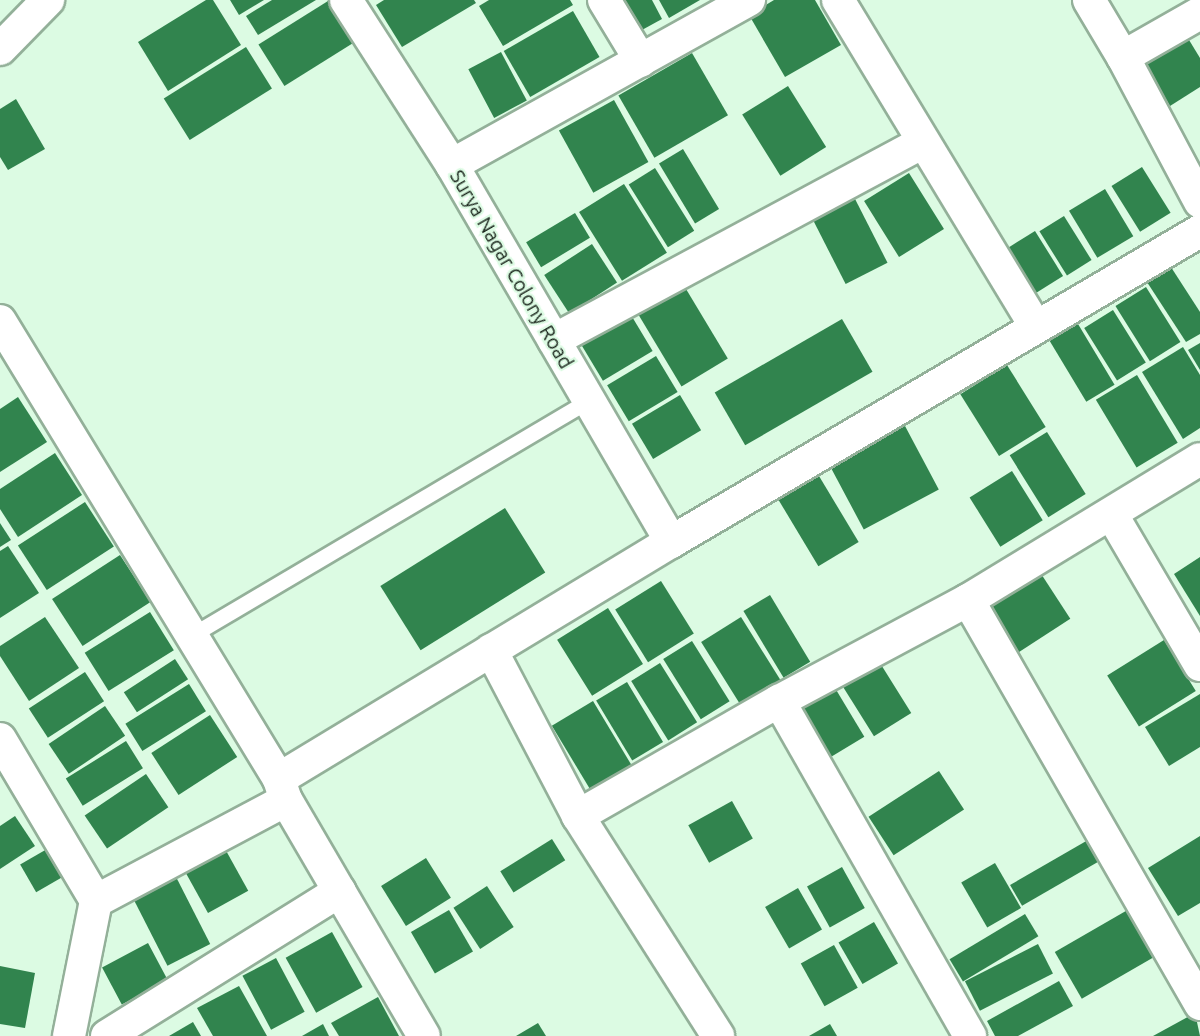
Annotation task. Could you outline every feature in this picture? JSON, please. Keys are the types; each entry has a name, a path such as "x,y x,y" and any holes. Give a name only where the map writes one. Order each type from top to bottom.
{"street":[{"path":"0,49 48,0"},
{"name":"Surya Nagar Colony Road","path":"346,0 452,165 671,542"},
{"path":"604,0 641,61"},
{"path":"452,165 749,0"},
{"path":"838,0 921,142 1036,327"},
{"path":"1089,0 1123,57 1200,202"},
{"path":"1123,57 1200,13"},
{"path":"554,340 921,142"},
{"path":"96,901 282,790 491,650 1200,231"},
{"path":"0,321 192,635 424,1036"},
{"path":"578,816 779,701 968,600 1112,515 1200,459"},
{"path":"1112,515 1200,665"},
{"path":"968,600 1200,1004"},
{"path":"491,650 578,816 718,1036"},
{"path":"779,701 970,1036"},
{"path":"0,739 96,901 69,1036"},
{"path":"107,1036 340,891"}],"lane":[{"path":"192,635 589,400"}],"building":[{"path":"206,0 213,0 241,45 168,91 138,42"},
{"path":"230,0 264,0 239,15"},
{"path":"272,0 316,0 258,35 246,16"},
{"path":"384,0 474,0 476,3 402,47 376,5"},
{"path":"489,0 570,0 573,5 503,46 479,6"},
{"path":"612,0 652,0 662,19 631,36"},
{"path":"659,0 700,0 669,18"},
{"path":"774,0 815,0 841,45 785,77 749,15"},
{"path":"328,1 354,43 284,86 258,44"},
{"path":"573,11 600,57 530,97 504,51"},
{"path":"1186,35 1200,58 1200,87 1170,106 1142,62"},
{"path":"246,47 272,89 190,140 164,98"},
{"path":"501,52 527,101 494,118 468,69"},
{"path":"692,53 728,115 654,158 618,96"},
{"path":"788,86 826,147 780,176 742,115"},
{"path":"16,99 45,149 8,170 0,157 0,109"},
{"path":"614,100 648,162 593,193 559,131"},
{"path":"683,149 719,209 695,223 659,163"},
{"path":"1142,167 1171,213 1140,232 1111,186"},
{"path":"655,168 694,231 668,247 629,184"},
{"path":"909,173 944,229 899,257 864,201"},
{"path":"624,184 667,253 622,281 579,212"},
{"path":"1105,189 1133,236 1097,258 1069,211"},
{"path":"853,195 888,263 846,284 811,216"},
{"path":"575,213 590,238 541,267 526,242"},
{"path":"1064,216 1092,260 1067,275 1039,231"},
{"path":"1035,231 1063,276 1029,297 1001,252"},
{"path":"592,244 617,283 569,314 544,275"},
{"path":"1169,264 1200,312 1200,334 1186,342 1145,279"},
{"path":"683,284 728,359 682,386 637,312"},
{"path":"1146,287 1180,342 1150,361 1115,306"},
{"path":"1113,310 1146,363 1117,381 1084,328"},
{"path":"631,315 653,351 603,381 581,345"},
{"path":"842,319 872,372 745,445 715,392"},
{"path":"1078,324 1115,385 1086,402 1050,341"},
{"path":"1200,343 1200,370 1188,350"},
{"path":"1183,347 1200,375 1200,428 1183,439 1142,372"},
{"path":"656,356 678,392 629,421 607,385"},
{"path":"1007,365 1046,427 999,456 960,394"},
{"path":"1137,375 1178,443 1137,467 1096,400"},
{"path":"680,395 701,430 653,459 632,424"},
{"path":"18,397 47,442 0,472 0,409"},
{"path":"905,426 939,490 864,529 830,466"},
{"path":"1047,432 1086,494 1048,517 1010,455"},
{"path":"55,453 82,495 18,537 0,509 0,489"},
{"path":"1012,471 1043,520 1000,547 970,497"},
{"path":"819,476 859,542 818,566 779,500"},
{"path":"85,502 114,546 47,590 18,546"},
{"path":"505,508 545,572 421,650 380,586"},
{"path":"0,523 11,540 0,547"},
{"path":"8,546 39,593 0,618 0,551"},
{"path":"120,555 150,602 83,646 52,599"},
{"path":"1200,557 1200,616 1174,574"},
{"path":"1036,566 1070,619 1014,655 980,602"},
{"path":"661,581 694,634 648,662 615,610"},
{"path":"770,595 810,662 784,678 743,611"},
{"path":"608,608 643,664 592,696 557,640"},
{"path":"150,612 174,650 109,691 85,653"},
{"path":"45,617 79,668 29,701 0,656 0,646"},
{"path":"741,617 781,681 741,706 701,642"},
{"path":"1164,640 1196,691 1139,726 1107,676"},
{"path":"692,641 730,701 701,719 663,659"},
{"path":"175,659 188,679 137,712 124,692"},
{"path":"660,663 697,722 668,740 631,681"},
{"path":"880,663 911,713 874,736 843,686"},
{"path":"85,672 104,701 48,738 29,708"},
{"path":"627,682 663,742 632,761 596,701"},
{"path":"189,684 206,711 142,751 125,724"},
{"path":"835,688 864,737 827,760 797,711"},
{"path":"1200,694 1200,747 1169,766 1145,727"},
{"path":"593,701 633,768 592,793 552,726"},
{"path":"105,706 125,736 69,774 49,744"},
{"path":"210,715 237,757 179,795 151,753"},
{"path":"126,741 143,768 83,806 66,779"},
{"path":"939,771 964,810 894,855 869,817"},
{"path":"146,774 168,807 107,849 85,815"},
{"path":"732,801 753,839 709,863 688,825"},
{"path":"15,816 35,846 0,869 0,826"},
{"path":"1200,836 1200,903 1178,916 1148,868"},
{"path":"552,839 565,860 514,893 500,871"},
{"path":"1088,840 1100,861 1022,906 1010,885"},
{"path":"224,847 248,891 208,913 184,869"},
{"path":"47,849 63,877 36,892 20,864"},
{"path":"426,858 451,898 406,926 381,886"},
{"path":"995,863 1021,908 987,928 961,883"},
{"path":"842,867 865,908 830,927 807,886"},
{"path":"173,871 210,944 167,966 130,893"},
{"path":"487,886 514,927 480,949 453,908"},
{"path":"798,888 822,930 789,949 765,907"},
{"path":"1131,908 1158,955 1082,999 1055,952"},
{"path":"449,910 473,952 435,974 411,932"},
{"path":"1025,914 1038,936 963,982 950,959"},
{"path":"874,922 898,964 862,984 838,942"},
{"path":"332,932 363,987 316,1013 286,958"},
{"path":"148,943 168,980 122,1004 102,967"},
{"path":"1038,944 1053,973 980,1011 965,981"},
{"path":"834,945 858,988 825,1006 801,963"},
{"path":"276,958 305,1012 271,1030 242,976"},
{"path":"0,966 35,973 25,1028 0,1024"},
{"path":"1059,981 1073,1006 1018,1036 995,1036 987,1021"},
{"path":"239,986 267,1036 213,1036 197,1008"},
{"path":"378,997 399,1036 339,1036 331,1023"},
{"path":"1195,1013 1200,1036 1153,1036"},
{"path":"193,1022 201,1036 169,1036"},
{"path":"538,1023 546,1036 516,1036"},
{"path":"323,1024 329,1036 302,1036"},
{"path":"830,1024 837,1036 809,1036"}]}
